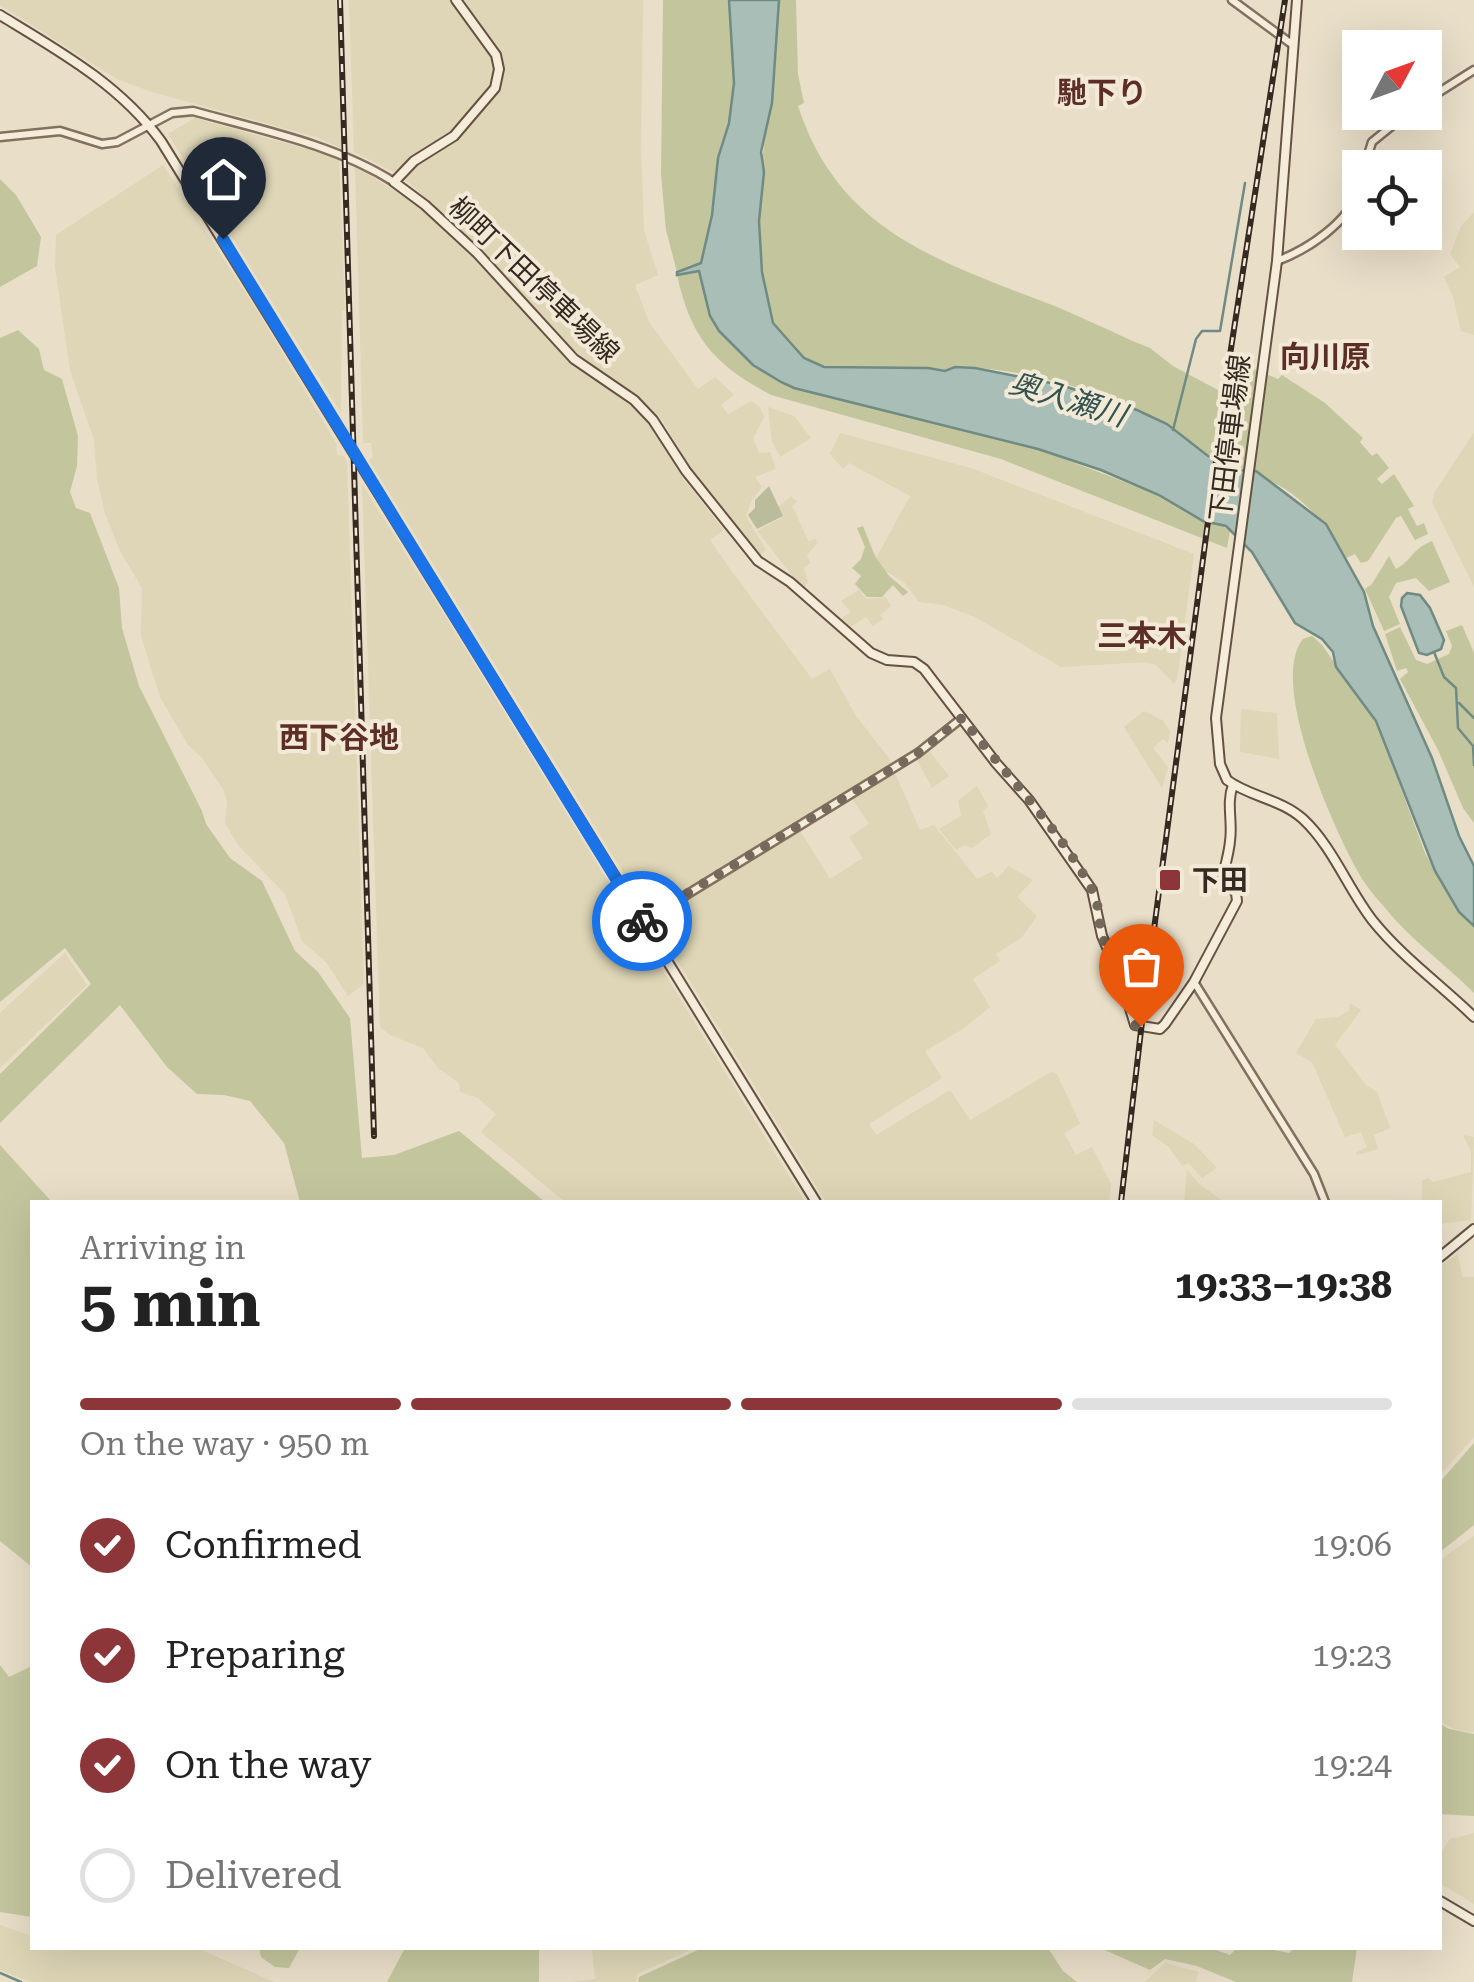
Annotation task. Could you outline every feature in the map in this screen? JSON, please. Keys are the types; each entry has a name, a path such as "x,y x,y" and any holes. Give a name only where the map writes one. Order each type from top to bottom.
{"main road":[{"path":"394,182 414,161 454,136 495,88 499,68 493,48 456,0"},
{"name":"下田停車場線","path":"1223,875 1230,844 1229,797 1233,784 1223,774 1216,736 1277,261 1297,0"},
{"path":"0,15 92,72 149,125 172,156 815,1200"},
{"name":"柳町下田停車場線","path":"394,182 425,204 477,253 574,359 634,400 758,561 790,582 870,653 887,660 918,664 996,764 1030,800 1092,890 1102,936 1135,1025 1160,1029 1194,982 1237,901 1223,875"},
{"path":"1233,784 1282,805 1306,822 1389,939 1474,1017"},
{"path":"1442,1255 1474,1230"},
{"path":"1442,1902 1474,1921"}],"street":[{"path":"1232,0 1293,45"},
{"path":"1442,90 1474,70"},
{"path":"0,137 60,131 102,144 117,142 172,113 193,111 324,148 358,161 394,182"},
{"path":"1370,150 1372,142 1387,130"},
{"path":"1277,261 1325,234 1342,216"},
{"path":"642,922 918,753 962,718"},
{"path":"1194,982 1299,1148 1324,1200"}],"shaded area":[{"path":"0,0 336,0 341,148 316,137 117,79 0,5"},
{"path":"349,0 643,0 644,230 658,275 635,285 649,322 698,389 715,377 734,395 721,405 728,414 751,401 760,407 764,417 753,438 759,453 770,452 776,469 755,477 762,487 746,516 766,550 759,556 690,467 663,421 634,392 593,367 572,348 486,255 414,187 396,173 354,152"},
{"path":"195,118 339,158 345,311 341,413 168,134"},
{"path":"163,165 261,317 336,443 337,455 344,456 347,462 364,984 348,996 326,962 302,941 285,894 238,845 225,823 227,802 223,789 188,745 160,697 141,636 142,588 120,551 105,513 94,440 70,370 55,267 56,235"},
{"path":"355,166 422,208 471,254 574,366 631,406 649,424 684,480 724,530 710,540 730,569 812,679 830,669 856,716 888,757 920,830 934,825 977,879 991,872 998,878 1008,866 1033,880 1017,897 1037,916 1022,937 996,954 1000,961 973,979 990,1007 963,1029 925,1051 942,1078 869,1124 876,1135 950,1090 970,1120 1051,1072 1057,1074 1080,1124 1064,1133 1076,1155 1092,1147 1111,1184 1109,1200 825,1200 369,460 373,457 371,443 363,443","holes":["851,797 869,824 849,837 863,858 830,879 799,829"]},
{"path":"1474,212 1474,335 1461,331 1444,277 1460,267 1450,254 1461,226"},
{"path":"768,407 794,416 811,438 780,457 772,441"},
{"path":"1474,432 1474,587 1432,502"},
{"path":"840,433 971,468 1194,554 1174,684 1156,665 1146,662 1061,667 977,618 944,605 919,602 904,582 873,564 910,496 849,463 843,469 830,454"},
{"path":"362,484 804,1200 563,1200 481,1132 496,1114 478,1098 460,1092 459,1083 438,1068 423,1048 380,1027"},
{"path":"791,496 797,502 792,506 809,542 815,538 817,543 807,555 810,563 804,568 808,582 803,589 757,531 783,517 778,507"},
{"path":"859,590 866,599 886,597 891,606 873,626 866,617 847,629 838,621 851,612 841,601"},
{"path":"1241,709 1277,713 1279,759 1240,752"},
{"path":"1144,711 1162,720 1170,731 1168,743 1163,739 1153,748 1168,767 1162,788 1124,727"},
{"path":"929,751 949,776 932,788 916,758"},
{"path":"977,786 988,806 983,811 991,834 972,848 965,845 956,850 939,829 961,816 958,801"},
{"path":"65,953 87,985 0,1068 0,1013"},
{"path":"1350,1003 1361,1010 1335,1045 1366,1085 1377,1092 1390,1128 1374,1135 1378,1149 1357,1155 1367,1147 1361,1132 1345,1137 1312,1062 1296,1053 1316,1019 1338,1017 1349,1011"},
{"path":"1154,1120 1194,1144 1217,1168 1202,1178 1189,1163 1182,1166 1169,1147 1152,1135"},
{"path":"1463,1135 1474,1137 1471,1220 1442,1224 1442,1200 1422,1200 1422,1180 1429,1178 1433,1182 1471,1172 1471,1152"},
{"path":"1187,1170 1221,1200 1184,1200"},
{"path":"1458,1254 1462,1277 1474,1277 1474,1437 1442,1473 1442,1265"},
{"path":"1474,1536 1474,1732 1454,1729 1442,1722 1442,1559"},
{"path":"1474,1833 1474,1904 1442,1884 1442,1851 1450,1839"},
{"path":"0,1925 30,1935 30,1950 202,1950 274,1982 31,1982 0,1970"},
{"path":"592,1950 688,1950 637,1974 636,1982 571,1982 595,1979"},
{"path":"1165,1963 1199,1972 1195,1982 1145,1982"}],"green space":[{"path":"663,0 729,0 734,47 732,110 718,162 701,263 677,272 666,230 661,175"},
{"path":"779,0 796,0 798,74 804,103 798,106 816,149 839,184 867,213 933,256 1150,348 1173,366 1218,390 1213,450 1232,451 1247,366 1278,379 1282,375 1325,403 1363,438 1360,442 1372,456 1377,453 1389,468 1377,479 1382,484 1394,474 1414,506 1408,509 1417,526 1424,523 1428,534 1415,540 1401,516 1396,518 1368,561 1361,563 1355,554 1346,558 1316,515 1296,496 1211,457 1169,426 1120,402 1045,379 996,370 835,369 808,361 794,350 771,316 760,257 760,184"},
{"path":"0,179 16,195 41,237 37,266 0,287"},
{"path":"691,271 702,275 710,316 753,365 794,388 1038,449 1159,495 1203,520 1218,523 1230,531 1227,548 1001,459 771,395 720,361 698,333 677,275"},
{"path":"18,330 39,349 44,370 62,379 78,436 77,466 70,492 76,508 90,513 119,588 122,628 139,686 206,824 230,858 262,881 295,951 318,972 350,1018 362,1158 394,1155 459,1131 543,1200 299,1200 284,1143 250,1101 197,1094 167,1067 120,1005 0,1123 0,1074 91,984 65,948 0,1002 0,338"},
{"path":"769,486 783,516 757,529 748,515 755,508 755,500"},
{"path":"863,526 875,556 889,576 908,592 903,596 893,585 882,597 867,597 855,584 861,576 852,568 865,547 857,528"},
{"path":"1432,541 1450,582 1429,591 1416,578 1396,583 1389,597 1400,624 1384,631 1365,589 1389,556 1396,569"},
{"path":"1462,625 1474,653 1474,823 1400,679 1408,672 1406,668 1397,671 1385,634 1400,627 1416,660 1427,664 1449,654 1452,646 1446,631"},
{"path":"1312,636 1376,721 1425,853 1459,912 1474,926 1474,993 1406,931 1374,894 1360,875 1334,822 1308,754 1293,687 1294,660 1303,639"},
{"path":"0,1145 50,1200 30,1200 30,1565 0,1541"},
{"path":"1474,1443 1474,1525 1442,1550 1442,1480"},
{"path":"0,1665 9,1677 30,1667 30,1917 0,1912"},
{"path":"1442,1725 1474,1734 1474,1816 1442,1814"},
{"path":"259,1950 299,1950 289,1968 275,1967 261,1957"},
{"path":"404,1950 539,1950 539,1982 387,1982"},
{"path":"698,1950 1049,1950 1063,1971 1077,1982 638,1982 639,1977"},
{"path":"1105,1950 1216,1950 1230,1955 1235,1950 1357,1950 1352,1982 1236,1982 1197,1966 1165,1959 1150,1970"}],"water":[{"name":"奥入瀬川","path":"729,0 779,0 772,103 761,152 764,172 759,221 762,272 773,323 804,358 824,367 945,371 975,368 1061,385 1137,410 1167,424 1208,456 1234,470 1256,471 1326,524 1364,592 1373,626 1432,758 1459,836 1474,866 1474,926 1459,912 1435,871 1376,721 1336,667 1333,652 1322,639 1295,623 1252,552 1226,526 1203,521 1159,495 1101,470 1038,449 794,388 753,365 719,331 710,316 699,271 677,272 701,263 712,215 718,158 729,123 734,83"},
{"path":"1407,593 1420,595 1430,608 1444,640 1441,649 1427,655 1419,653 1401,606"}],"waterway":[{"path":"1173,430 1196,339 1202,331 1220,331 1245,183"},
{"path":"1434,652 1444,677 1456,688 1458,728 1473,746 1474,765"},
{"path":"1459,703 1474,718"},
{"path":"0,1973 21,1982"}],"railway":[{"path":"340,0 374,1136"},
{"path":"1121,1200 1230,355 1285,0"}],"way so far":[{"path":"642,921 918,753 962,718 996,764 1030,800 1092,890 1102,936 1135,1025 1141,1026"}],"place":[{"name":"下田","path":"1170,880"}],"district":[{"name":"馳下り","path":"1102,92"},
{"name":"向川原","path":"1325,356"},
{"name":"三本木","path":"1142,635"},
{"name":"西下谷地","path":"339,737"}],"route":[{"path":"223,239 642,921"}]}
